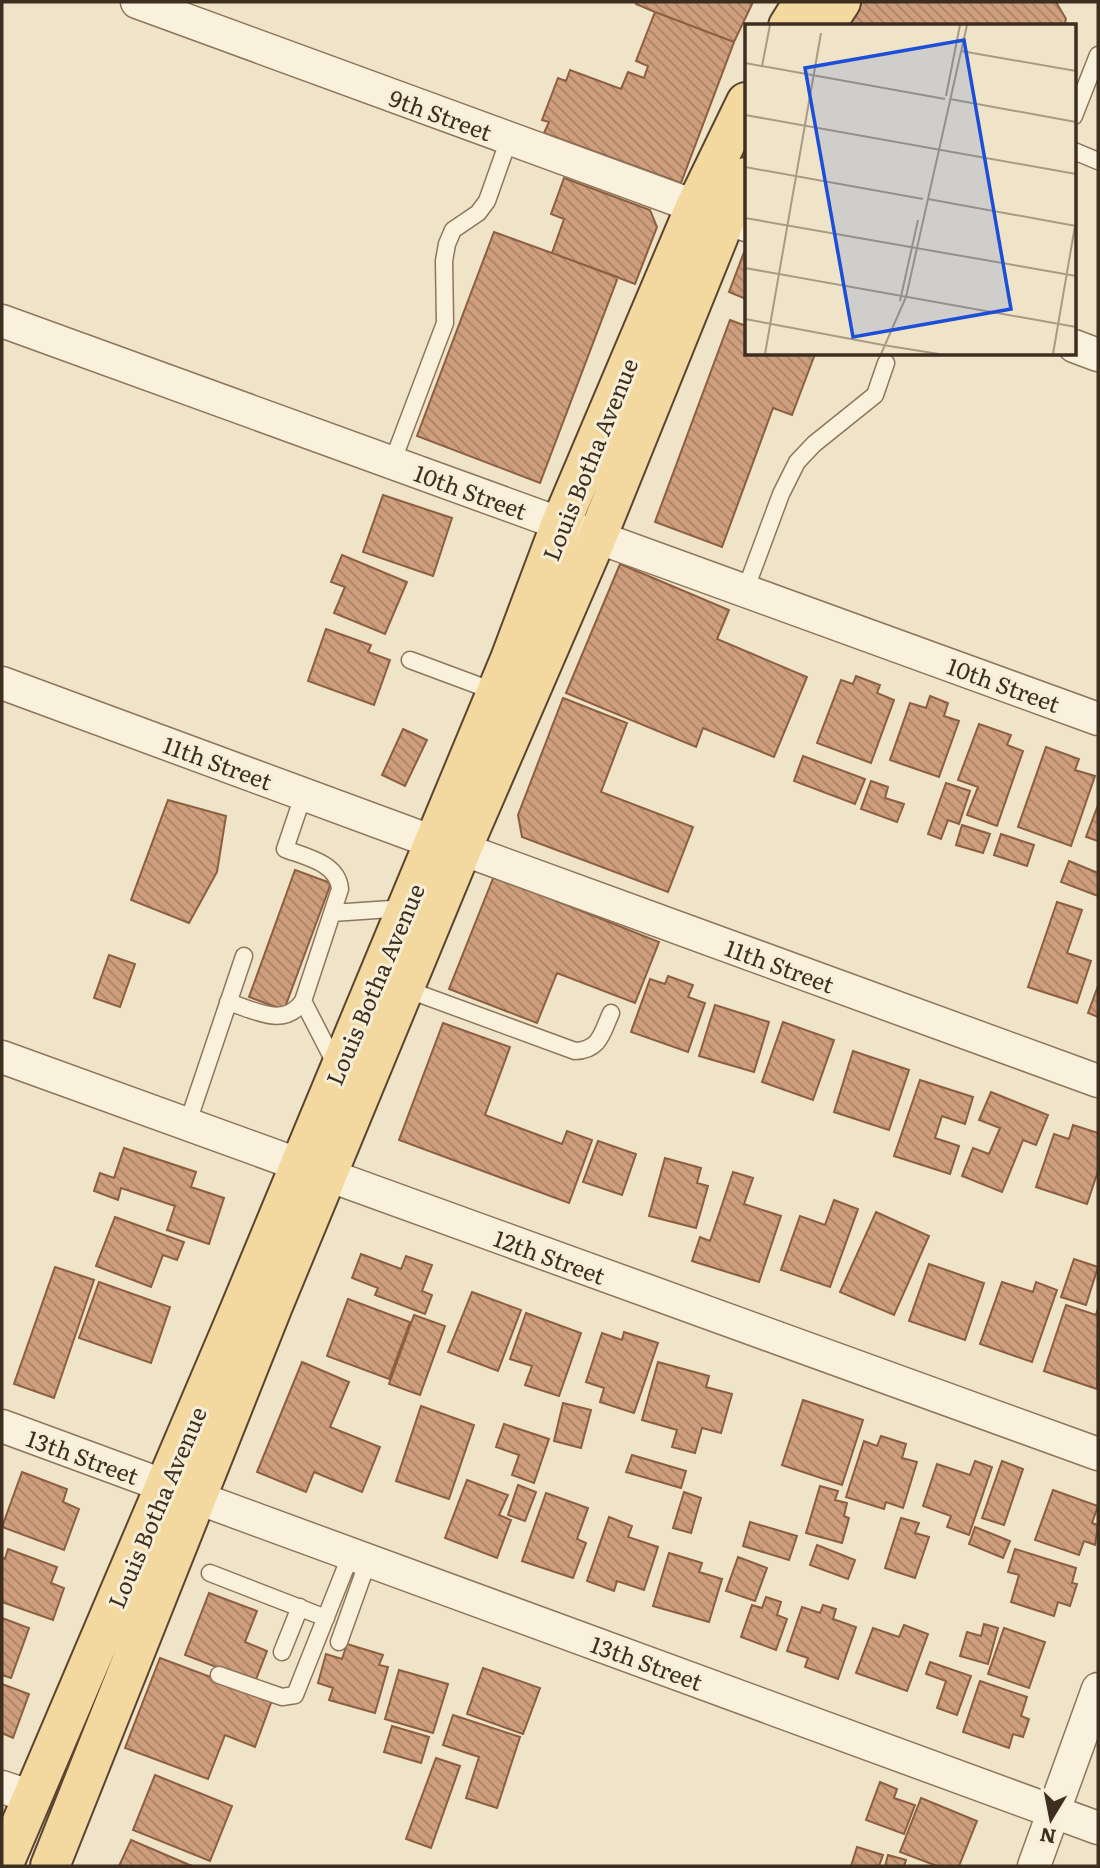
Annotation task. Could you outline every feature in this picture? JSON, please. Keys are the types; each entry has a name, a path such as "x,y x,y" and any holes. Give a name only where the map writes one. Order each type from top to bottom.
{"main road":[{"path":"789,24 803,2"},
{"path":"826,24 841,2"},
{"name":"Louis Botha Avenue","path":"314,1170 338,1069 406,908 448,846 598,536 723,216 745,112"},
{"name":"Louis Botha Avenue","path":"50,1866 180,1491 314,1170 406,989 496,692 561,523 723,216 745,180"},
{"name":"Louis Botha Avenue","path":"3,1866 17,1792 180,1491"}],"street":[{"name":"9th Street","path":"137,2 723,216"},
{"name":"10th Street","path":"2,321 1098,719"},
{"path":"1076,347 1098,355"},
{"name":"11th Street","path":"2,684 1098,1081"},
{"name":"12th Street","path":"2,1057 1098,1454"},
{"name":"13th Street","path":"2,1426 1098,1828"},
{"path":"1034,1866 1098,1689"}],"lane":[{"path":"1076,111 1098,55"},
{"path":"392,463 445,323 444,261 447,244 453,229 478,213 487,201 509,139"},
{"path":"1076,152 1098,161"},
{"path":"746,591 782,494 797,462 814,444 875,395 886,363"},
{"path":"410,660 496,692"},
{"path":"229,1002 284,1017 294,1014 303,1001 340,890 334,872 322,863 285,849 304,793"},
{"path":"332,913 406,908"},
{"path":"187,1125 244,956"},
{"path":"406,989 575,1051 590,1051 597,1046 611,1013"},
{"path":"303,1001 338,1069"},
{"path":"219,1675 282,1697 295,1695 326,1618 360,1557"},
{"path":"339,1642 360,1557"},
{"path":"210,1573 326,1618"},
{"path":"282,1652 300,1607"}],"building":[{"path":"753,2 734,42 655,12 636,4"},
{"path":"859,2 1056,2 1066,19 1065,24 849,24"},
{"path":"655,12 734,42 681,183 544,133 549,122 542,120 558,78 566,81 570,70 621,89 628,72 644,78 648,66 636,61"},
{"path":"564,178 650,210 657,227 635,284 552,253 564,219 551,214"},
{"path":"494,232 618,277 540,483 417,436"},
{"path":"745,250 745,299 729,292"},
{"path":"730,320 745,326 745,355 815,355 792,415 773,408 722,547 655,522"},
{"path":"383,495 452,518 433,576 363,552"},
{"path":"342,555 407,582 385,634 334,613 345,587 331,582"},
{"path":"620,564 729,610 717,639 807,677 774,757 703,728 696,747 566,693"},
{"path":"326,629 371,645 368,652 390,660 374,705 308,681"},
{"path":"856,676 880,685 877,693 894,700 871,763 817,743 841,680 853,684"},
{"path":"930,696 948,703 944,716 959,721 939,777 890,760 910,703 926,708"},
{"path":"563,698 627,723 601,792 693,827 668,892 522,837 518,815"},
{"path":"979,724 1011,735 1007,745 1023,751 997,826 967,815 978,787 958,780"},
{"path":"403,729 427,740 405,786 382,775"},
{"path":"1046,747 1079,759 1075,770 1095,776 1071,846 1018,827"},
{"path":"803,756 865,779 855,804 794,781"},
{"path":"871,781 888,787 885,798 904,804 897,822 861,809"},
{"path":"946,783 970,791 959,824 948,820 941,839 928,834"},
{"path":"168,800 226,816 217,872 189,923 131,900"},
{"path":"1098,805 1098,841 1086,837"},
{"path":"962,825 990,834 983,853 956,845"},
{"path":"1001,834 1034,845 1027,866 994,855"},
{"path":"1069,861 1098,873 1098,896 1061,882"},
{"path":"295,870 331,883 284,1010 249,997"},
{"path":"494,876 659,942 635,1003 557,973 537,1023 449,989"},
{"path":"1057,902 1082,910 1067,953 1091,961 1077,1003 1028,987"},
{"path":"109,955 135,964 120,1007 94,998"},
{"path":"668,976 693,985 688,997 705,1003 688,1052 631,1032 650,979 665,984"},
{"path":"1098,986 1098,1017 1088,1013"},
{"path":"715,1005 769,1022 754,1072 699,1056"},
{"path":"783,1022 834,1040 813,1100 762,1082"},
{"path":"443,1023 510,1047 485,1115 562,1144 567,1131 592,1140 569,1203 399,1140"},
{"path":"853,1051 909,1070 889,1130 834,1112"},
{"path":"920,1080 973,1097 965,1124 942,1116 935,1138 959,1146 950,1174 894,1156"},
{"path":"991,1092 1048,1115 1036,1145 1023,1140 1002,1192 962,1176 973,1148 989,1154 1000,1128 979,1120"},
{"path":"1073,1125 1098,1133 1098,1171 1087,1204 1036,1187 1054,1134 1069,1139"},
{"path":"598,1141 636,1154 622,1195 583,1182"},
{"path":"124,1148 196,1172 191,1187 224,1198 209,1244 167,1230 175,1206 121,1188 118,1200 94,1191 100,1173 114,1178"},
{"path":"665,1158 701,1168 697,1183 708,1186 696,1228 649,1216"},
{"path":"733,1172 753,1178 744,1204 781,1216 759,1282 692,1261 700,1237 710,1241"},
{"path":"834,1200 858,1209 830,1287 781,1270 800,1216 825,1225"},
{"path":"876,1212 929,1236 894,1315 840,1292"},
{"path":"115,1217 184,1242 177,1260 163,1255 151,1287 96,1266"},
{"path":"361,1254 401,1269 406,1256 432,1265 422,1291 432,1295 425,1314 375,1295 378,1288 352,1278"},
{"path":"1074,1259 1098,1267 1086,1305 1061,1297"},
{"path":"929,1264 984,1283 965,1340 909,1321"},
{"path":"55,1267 94,1280 54,1398 14,1384"},
{"path":"99,1282 170,1307 151,1363 79,1338"},
{"path":"1002,1282 1033,1292 1036,1282 1057,1290 1032,1362 980,1344"},
{"path":"472,1292 521,1310 498,1371 448,1352"},
{"path":"348,1299 410,1322 389,1379 327,1356"},
{"path":"1066,1305 1096,1315 1098,1308 1097,1389 1044,1371"},
{"path":"526,1313 581,1333 559,1396 525,1385 532,1366 510,1359"},
{"path":"414,1315 445,1326 420,1395 389,1384"},
{"path":"624,1332 658,1343 634,1413 600,1402 604,1388 586,1382 602,1333 622,1340"},
{"path":"302,1362 349,1382 330,1427 380,1447 362,1492 314,1472 306,1492 257,1472"},
{"path":"658,1362 709,1376 706,1387 732,1394 721,1433 702,1428 695,1453 672,1447 677,1430 642,1420"},
{"path":"803,1400 863,1420 842,1485 782,1465"},
{"path":"563,1403 591,1410 581,1448 554,1441"},
{"path":"421,1406 474,1425 449,1499 396,1481"},
{"path":"504,1424 549,1439 534,1483 512,1475 519,1455 496,1447"},
{"path":"881,1436 906,1444 902,1458 917,1462 903,1508 886,1502 884,1509 846,1497 864,1441 877,1446"},
{"path":"632,1455 686,1471 681,1488 626,1472"},
{"path":"975,1461 992,1467 969,1535 947,1527 951,1516 923,1506 937,1464 970,1475"},
{"path":"1002,1461 1023,1469 1004,1525 982,1518"},
{"path":"22,1472 67,1489 63,1502 79,1509 64,1550 2,1527"},
{"path":"467,1480 508,1495 499,1515 511,1520 497,1558 445,1538"},
{"path":"518,1485 536,1492 525,1521 508,1515"},
{"path":"820,1486 838,1491 835,1500 847,1503 844,1516 849,1518 842,1543 806,1533"},
{"path":"1053,1490 1098,1506 1092,1523 1098,1525 1095,1545 1084,1541 1079,1555 1035,1540"},
{"path":"684,1492 701,1498 691,1533 673,1528"},
{"path":"546,1493 588,1508 577,1539 586,1543 573,1578 522,1561"},
{"path":"609,1517 632,1526 628,1537 658,1547 644,1590 617,1581 614,1591 587,1581"},
{"path":"901,1518 919,1523 915,1533 929,1537 915,1578 885,1568"},
{"path":"750,1522 797,1536 789,1560 743,1546"},
{"path":"975,1527 1010,1541 1003,1558 969,1544"},
{"path":"817,1545 855,1560 848,1579 810,1565"},
{"path":"8,1549 57,1567 51,1583 64,1588 53,1620 2,1602 2,1557 5,1559"},
{"path":"1015,1549 1076,1568 1072,1583 1077,1584 1070,1606 1058,1602 1054,1616 1011,1602 1019,1575 1008,1572"},
{"path":"669,1553 702,1563 699,1572 722,1579 709,1622 653,1606"},
{"path":"738,1557 767,1568 755,1601 726,1591"},
{"path":"209,1593 257,1611 245,1642 267,1651 255,1682 185,1655"},
{"path":"766,1597 781,1602 777,1615 787,1619 776,1650 741,1637 752,1605 762,1608"},
{"path":"823,1605 836,1609 833,1619 856,1627 838,1679 805,1667 808,1658 787,1651 802,1607 820,1613"},
{"path":"2,1618 29,1628 11,1678 2,1675"},
{"path":"984,1624 998,1628 988,1664 960,1656 967,1632 981,1636"},
{"path":"904,1625 928,1634 907,1691 856,1673 873,1628 899,1637"},
{"path":"1004,1628 1045,1642 1029,1688 988,1674"},
{"path":"347,1644 383,1655 379,1665 388,1667 375,1713 329,1700 333,1688 318,1683 326,1654 342,1659"},
{"path":"160,1658 272,1700 255,1747 225,1735 208,1779 125,1748"},
{"path":"930,1662 971,1676 957,1715 937,1708 946,1681 926,1674"},
{"path":"483,1668 540,1688 523,1734 467,1714"},
{"path":"399,1670 448,1684 433,1733 385,1719"},
{"path":"980,1681 1027,1697 1021,1716 1029,1719 1023,1737 1013,1734 1009,1748 963,1732"},
{"path":"2,1684 29,1694 13,1738 2,1733"},
{"path":"453,1715 520,1737 497,1808 466,1798 479,1757 443,1745"},
{"path":"392,1726 429,1737 421,1763 384,1752"},
{"path":"436,1758 460,1766 431,1848 406,1839"},
{"path":"155,1775 232,1806 210,1861 133,1830"},
{"path":"880,1782 897,1789 894,1798 915,1805 904,1834 866,1820"},
{"path":"921,1798 977,1821 959,1866 937,1866 900,1852"},
{"path":"131,1840 192,1866 119,1866"},
{"path":"857,1847 883,1855 879,1866 851,1866"},
{"path":"888,1855 906,1860 904,1866 885,1866"}]}
